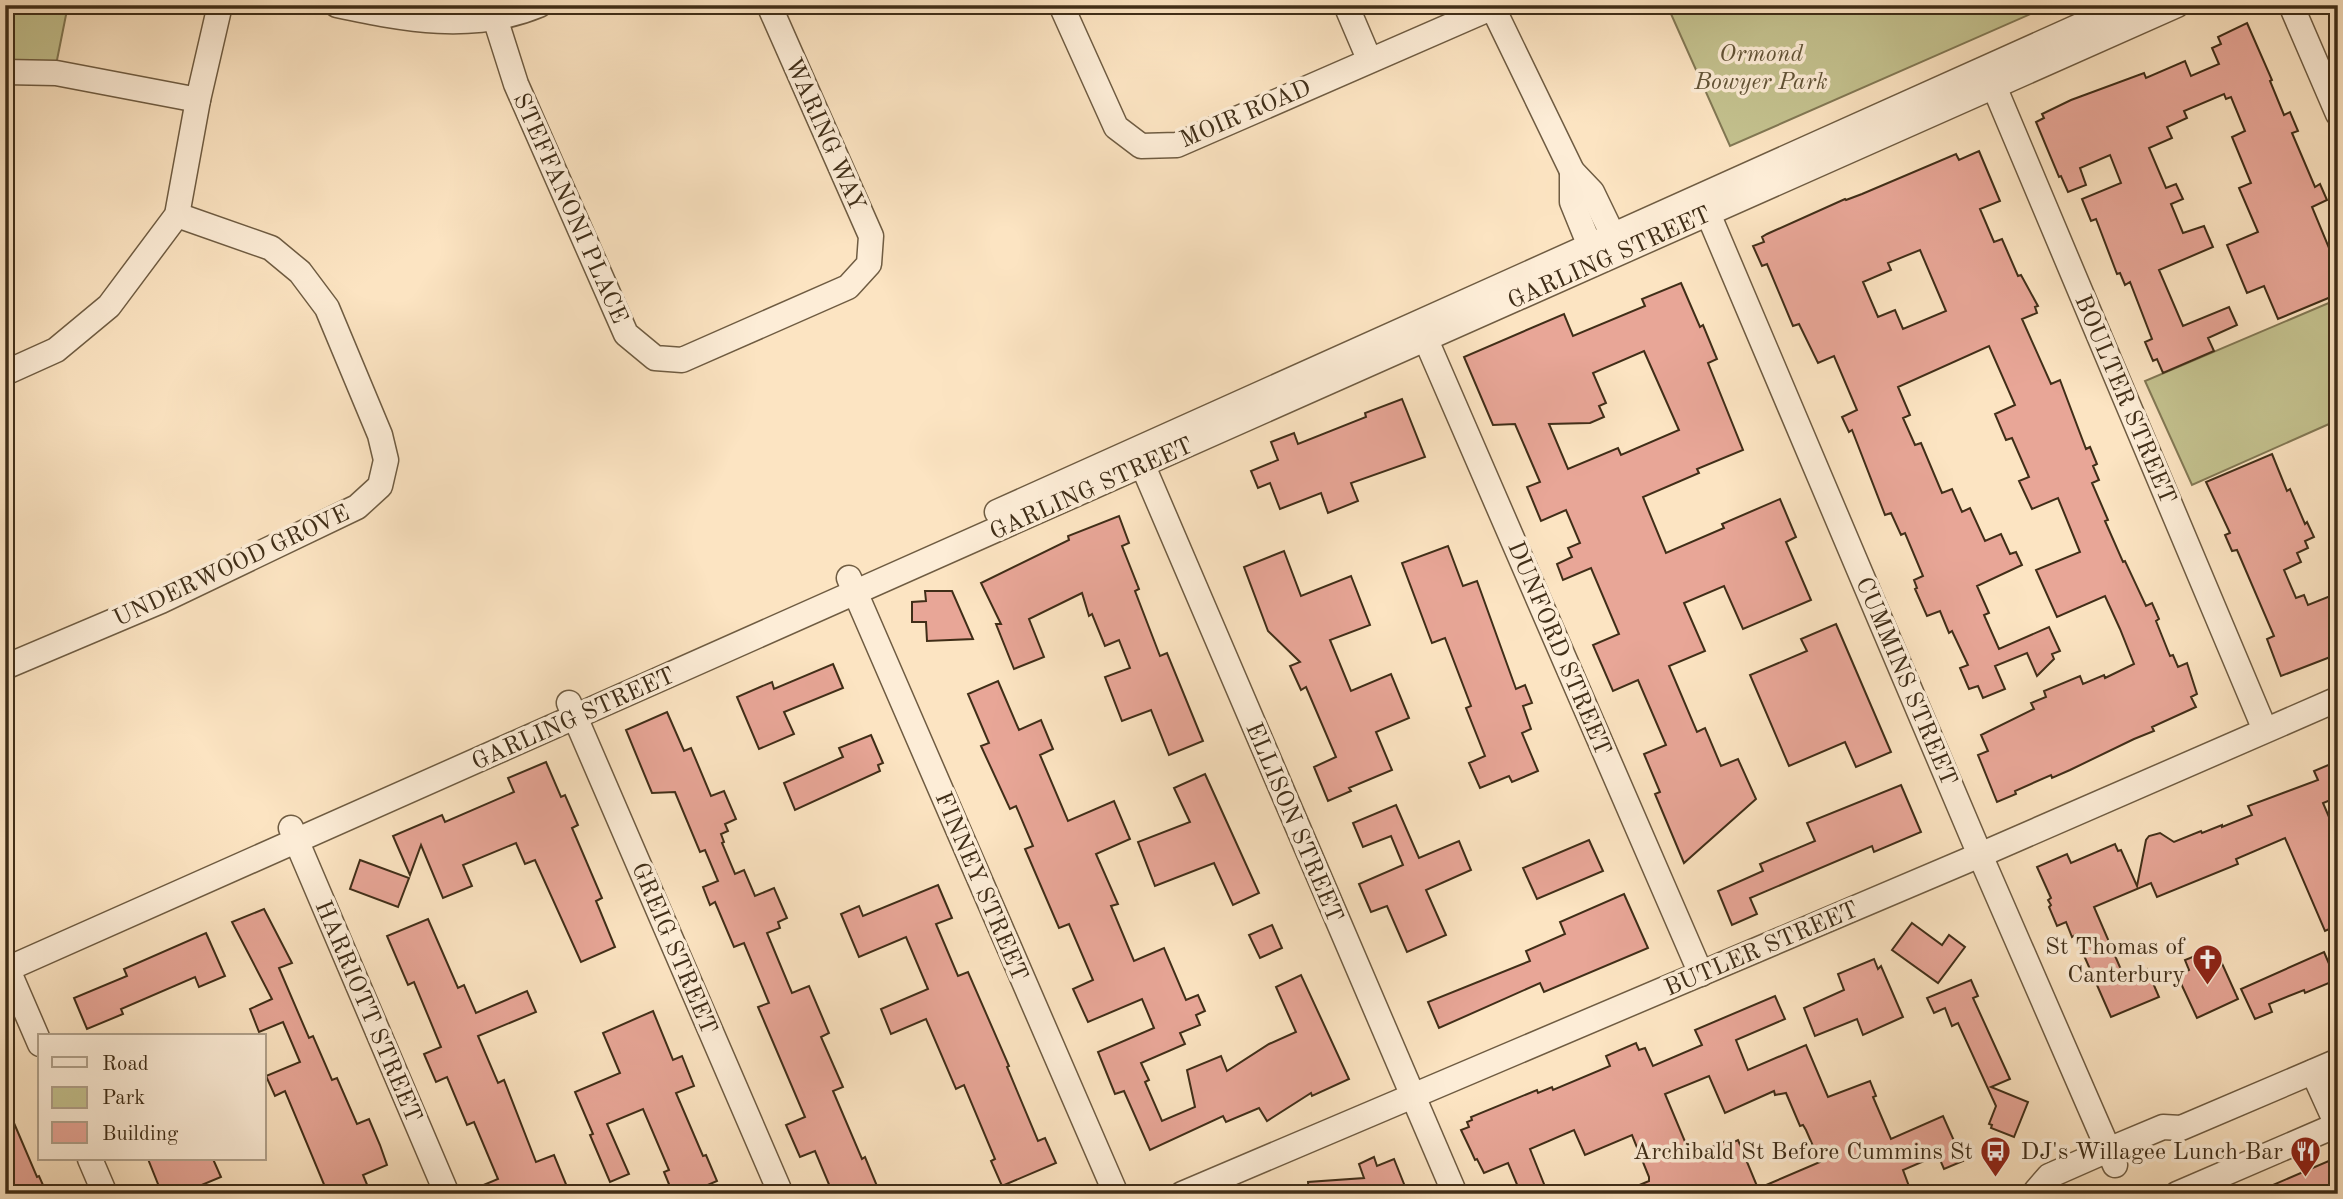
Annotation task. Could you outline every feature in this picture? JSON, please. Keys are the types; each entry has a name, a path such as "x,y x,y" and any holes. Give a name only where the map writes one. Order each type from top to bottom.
{"street":[{"path":"5,373 56,350 109,306 177,215 198,100 220,5"},
{"path":"337,5 407,19 466,23 539,5"},
{"name":"WARING WAY","path":"769,5 871,236 869,264"},
{"name":"MOIR ROAD","path":"1061,5 1116,127 1141,146 1177,145 1496,6"},
{"path":"1346,5 1369,60"},
{"name":"GARLING STREET","path":"1990,78 2126,5"},
{"name":"GARLING STREET","path":"6,964 1593,253 1990,78 2177,5"},
{"path":"2291,5 2338,114"},
{"path":"1496,6 1572,171 1592,192 1616,243"},
{"name":"STEFFANONI PLACE","path":"495,18 516,84 626,334 655,358 681,360 835,293 848,287 869,264"},
{"path":"5,72 56,74 198,100"},
{"name":"BOULTER STREET","path":"1990,78 2266,730"},
{"path":"1572,171 1572,202 1593,253"},
{"name":"CUMMINS STREET","path":"1704,204 1980,855 2112,1157"},
{"name":"UNDERWOOD GROVE","path":"5,667 162,601 345,513 357,507 380,486 386,460 380,435 327,308 300,272 271,248 177,215"},
{"name":"DUNFORD STREET","path":"1422,331 1701,974"},
{"name":"ELLISON STREET","path":"1139,458 1455,1194"},
{"name":"FINNEY STREET","path":"852,585 1116,1194"},
{"name":"BUTLER STREET","path":"1182,1194 1980,855 2338,699"},
{"name":"GREIG STREET","path":"572,709 781,1194"},
{"name":"HARRIOTT STREET","path":"294,835 447,1194"},
{"path":"6,964 38,1039"},
{"path":"2033,1192 2055,1192 2112,1157 2170,1142 2181,1128 2338,1061"},
{"path":"2177,1194 2337,1126 2312,1072"},
{"path":"90,1160 105,1194"}],"green space":[{"path":"5,5 68,5 56,65 5,64"},
{"name":"Ormond Bowyer Park","path":"1667,5 2051,5 1730,146"},
{"path":"2338,299 2338,420 2192,485 2145,381"}],"building":[{"path":"2247,23 2284,115 2290,112 2298,131 2292,133 2315,187 2320,184 2327,200 2312,207 2334,260 2338,258 2338,294 2278,319 2264,286 2247,293 2227,245 2258,232 2239,188 2251,183 2232,137 2245,131 2231,97 2226,99 2224,94 2184,111 2187,118 2167,127 2172,138 2149,148 2166,188 2176,184 2183,199 2171,204 2183,233 2204,226 2213,247 2159,270 2183,326 2229,307 2237,325 2208,338 2214,351 2163,373 2157,359 2153,361 2145,342 2152,339 2130,282 2125,285 2120,273 2117,274 2096,219 2091,221 2082,199 2121,183 2110,155 2080,168 2086,185 2068,192 2036,122 2044,118 2042,114 2071,100 2144,73 2146,78 2185,61 2191,76 2219,64 2212,48 2221,44 2218,37"},
{"path":"1979,151 2000,201 1980,209 1994,242 2002,239 2018,276 2021,275 2038,306 2035,307 2037,313 2022,319 2051,384 2060,380 2086,449 2090,447 2097,464 2093,466 2099,480 2092,483 2123,562 2125,561 2146,606 2152,603 2170,656 2173,655 2178,667 2187,663 2197,694 2191,697 2196,707 2152,727 2154,731 2052,778 2051,775 2015,791 2016,794 1997,802 1978,755 1988,751 1981,735 2034,709 2031,703 2046,697 2044,691 2080,676 2083,684 2104,675 2105,678 2134,664 2120,629 2105,596 2057,617 2036,570 2080,552 2058,498 2032,509 2019,481 2029,477 2012,438 2006,440 1995,414 2015,405 1989,346 1898,387 1910,415 1903,418 1915,445 1921,443 1942,493 1952,489 1962,512 1970,508 1985,541 2001,534 2010,554 2016,552 2022,565 1977,586 1989,613 1984,615 1999,649 2049,627 2060,651 2052,654 2054,659 2037,676 2027,653 1995,666 2005,689 1983,698 1978,686 1969,689 1960,668 1968,665 1952,631 1949,633 1940,611 1927,616 1915,589 1914,580 1923,576 1905,533 1901,535 1891,513 1885,515 1852,430 1849,432 1842,417 1857,410 1834,356 1818,363 1799,324 1793,326 1767,264 1762,266 1753,246 1764,242 1762,237 1767,234 1845,199 1956,154 1959,160","holes":["1920,250 1946,311 1903,329 1895,310 1878,317 1863,282 1891,270 1888,263"]},
{"path":"1681,283 1717,359 1708,363 1743,450 1697,469 1699,473 1643,497 1666,553 1724,528 1722,524 1780,499 1796,537 1786,542 1811,600 1743,629 1724,586 1684,603 1705,651 1669,666 1697,732 1705,728 1721,766 1738,759 1756,799 1684,863 1655,794 1660,792 1644,754 1666,745 1638,680 1613,691 1593,645 1619,634 1591,568 1563,580 1557,564 1572,557 1568,548 1580,543 1566,510 1541,521 1527,487 1540,482 1515,424 1493,425 1464,357 1564,314 1573,336 1645,306 1642,299","holes":["1644,351 1679,430 1621,455 1618,448 1568,469 1549,424 1590,423 1604,417 1599,406 1606,403 1593,373"]},
{"path":"1402,399 1425,457 1351,483 1358,501 1328,513 1321,493 1280,509 1270,483 1258,488 1251,471 1278,460 1271,442 1294,433 1298,444 1366,417 1365,413"},
{"path":"2272,454 2287,491 2290,489 2305,524 2307,522 2314,537 2305,541 2308,548 2297,553 2301,562 2284,570 2296,598 2304,595 2308,605 2338,593 2338,654 2281,676 2267,639 2274,636 2237,550 2232,551 2225,535 2230,533 2206,482"},
{"path":"1119,516 1129,543 1122,546 1139,589 1135,591 1160,656 1167,653 1203,741 1169,755 1151,710 1122,721 1105,677 1130,668 1119,640 1105,646 1092,614 1089,616 1082,593 1029,619 1044,657 1014,669 996,624 1001,624 981,583 1069,540 1068,536"},
{"path":"1448,546 1463,586 1477,581 1516,689 1525,685 1532,703 1523,706 1531,729 1522,733 1538,771 1512,782 1509,776 1480,788 1469,763 1485,756 1466,708 1471,706 1445,638 1432,643 1402,563"},
{"path":"1284,551 1301,596 1351,576 1370,625 1330,640 1351,691 1391,674 1409,718 1376,732 1392,770 1349,788 1351,791 1328,801 1314,767 1336,757 1306,687 1301,690 1290,666 1300,662 1268,631 1244,567"},
{"path":"925,591 952,591 973,639 927,641 926,622 912,622 912,602 926,601"},
{"path":"1836,624 1891,752 1856,767 1845,742 1789,766 1750,675 1807,651 1801,639"},
{"path":"833,664 843,688 784,712 794,734 759,749 737,697 772,682 774,689"},
{"path":"998,681 1019,730 1041,720 1053,749 1040,755 1068,821 1114,801 1130,839 1096,854 1118,904 1111,906 1134,961 1164,948 1186,1000 1198,995 1205,1011 1196,1015 1200,1025 1180,1033 1185,1044 1141,1063 1149,1080 1145,1082 1162,1121 1195,1107 1187,1070 1221,1056 1227,1071 1269,1044 1296,1032 1276,987 1301,975 1349,1079 1312,1096 1311,1093 1267,1121 1259,1108 1226,1122 1223,1116 1150,1150 1124,1091 1115,1094 1098,1052 1154,1028 1142,999 1088,1022 1073,989 1093,980 1069,924 1059,928 1025,849 1033,846 1016,806 1010,809 981,746 989,743 968,694"},
{"path":"667,712 684,751 691,748 711,796 724,791 736,819 725,824 728,831 721,834 735,874 744,870 755,896 774,888 787,918 778,922 780,928 767,933 792,993 809,986 829,1033 821,1037 843,1087 833,1091 862,1159 865,1157 877,1186 859,1194 833,1194 815,1151 800,1157 786,1125 805,1117 758,1007 769,1003 744,943 734,947 715,902 710,905 703,887 718,881 705,850 700,852 675,792 652,793 626,730"},
{"path":"871,735 883,763 878,765 880,771 795,810 784,783 843,757 839,748"},
{"path":"2338,761 2338,797 2323,803 2338,838 2338,925 2325,931 2285,838 2236,859 2238,864 2157,897 2151,883 2094,907 2125,979 2147,969 2159,997 2111,1017 2075,935 2072,937 2066,922 2057,926 2049,907 2051,905 2048,900 2051,898 2037,867 2067,854 2071,863 2115,844 2118,851 2121,850 2137,886 2149,836 2160,833 2174,842 2201,831 2202,833 2222,827 2252,815 2248,806 2318,780 2314,771"},
{"path":"546,762 561,797 565,795 578,825 572,828 602,898 596,901 615,947 581,962 535,860 525,864 516,843 463,865 472,886 443,898 421,845 410,875 393,836 442,815 445,822 514,792 508,778"},
{"path":"1205,774 1259,893 1233,905 1214,863 1155,886 1138,842 1190,822 1174,788"},
{"path":"1901,785 1921,832 1874,852 1872,846 1750,898 1757,914 1732,925 1718,891 1763,871 1760,864 1815,841 1807,823"},
{"path":"1396,805 1419,858 1459,841 1471,870 1426,890 1446,935 1407,952 1387,906 1371,912 1359,884 1403,865 1391,836 1363,847 1353,823"},
{"path":"1589,840 1603,871 1537,899 1523,868"},
{"path":"360,860 409,878 398,907 350,889"},
{"path":"938,885 952,918 936,924 958,976 968,972 1038,1141 1045,1138 1056,1163 1002,1186 991,1161 995,1159 964,1085 956,1089 926,1019 891,1034 881,1009 928,989 906,937 859,957 841,914 859,906 863,916"},
{"path":"1624,894 1648,948 1544,992 1540,983 1439,1028 1428,1002 1530,961 1526,951 1565,934 1560,922"},
{"path":"264,909 292,963 279,968 309,1038 313,1036 332,1080 337,1078 357,1124 369,1119 380,1145 387,1165 363,1175 371,1194 328,1194 285,1091 275,1096 266,1076 300,1062 283,1022 259,1032 250,1009 272,999 232,922"},
{"path":"428,919 458,988 464,985 476,1013 527,991 536,1012 478,1036 498,1083 504,1080 536,1162 554,1155 570,1194 462,1194 498,1179 474,1122 467,1125 447,1077 436,1082 424,1054 441,1047 414,982 408,985 387,936"},
{"path":"1912,923 1942,945 1949,935 1965,947 1938,983 1892,950"},
{"path":"1272,925 1282,948 1260,958 1249,935"},
{"path":"206,933 225,976 199,987 195,977 121,1009 123,1014 87,1029 74,998 127,976 124,969"},
{"name":"St Thomas of Canterbury","path":"2215,948 2238,999 2197,1018 2177,975 2189,970 2185,960"},
{"path":"2324,952 2336,980 2269,1004 2272,1012 2255,1019 2241,989"},
{"path":"1874,959 1878,969 1881,966 1903,1017 1863,1035 1857,1019 1815,1036 1804,1008 1844,990 1838,974"},
{"path":"1971,980 1978,996 1973,998 2010,1079 1991,1087 2028,1102 2014,1137 1991,1128 1992,1125 1989,1124 1996,1106 1958,1023 1952,1026 1945,1008 1934,1013 1927,998"},
{"path":"1775,996 1785,1019 1736,1040 1748,1070 1806,1045 1828,1097 1870,1081 1876,1096 1873,1097 1891,1139 1943,1116 1963,1161 1944,1169 1938,1155 1903,1170 1910,1189 1909,1194 1745,1194 1820,1162 1786,1093 1775,1095 1774,1091 1725,1113 1709,1076 1665,1094 1691,1156 1728,1140 1730,1144 1738,1140 1757,1186 1738,1194 1618,1194 1649,1181 1632,1135 1585,1155 1574,1130 1530,1149 1548,1194 1521,1194 1508,1163 1484,1173 1477,1159 1475,1160 1461,1130 1469,1127 1467,1122 1472,1120 1471,1117 1537,1090 1538,1093 1552,1087 1553,1090 1610,1066 1606,1056 1636,1043 1639,1050 1645,1048 1653,1066 1702,1045 1695,1030"},
{"path":"653,1011 673,1060 682,1056 694,1086 676,1093 703,1156 706,1155 717,1181 687,1194 673,1194 664,1172 669,1170 643,1109 607,1124 629,1174 610,1182 575,1092 620,1073 603,1033"},
{"path":"5,1102 37,1177 39,1176 47,1194 5,1194"},
{"path":"1374,1157 1377,1166 1394,1159 1408,1194 1309,1194 1308,1182 1364,1178 1359,1164"},
{"path":"2338,1157 2338,1194 2252,1194"},
{"path":"148,1160 213,1160 221,1177 180,1194 162,1194"}],"place":[{"name":"St Thomas of Canterbury","path":"2208,987"},
{"name":"Archibald St Before Cummins St","path":"1996,1178"},
{"name":"DJ's Willagee Lunch Bar","path":"2306,1178"}]}
